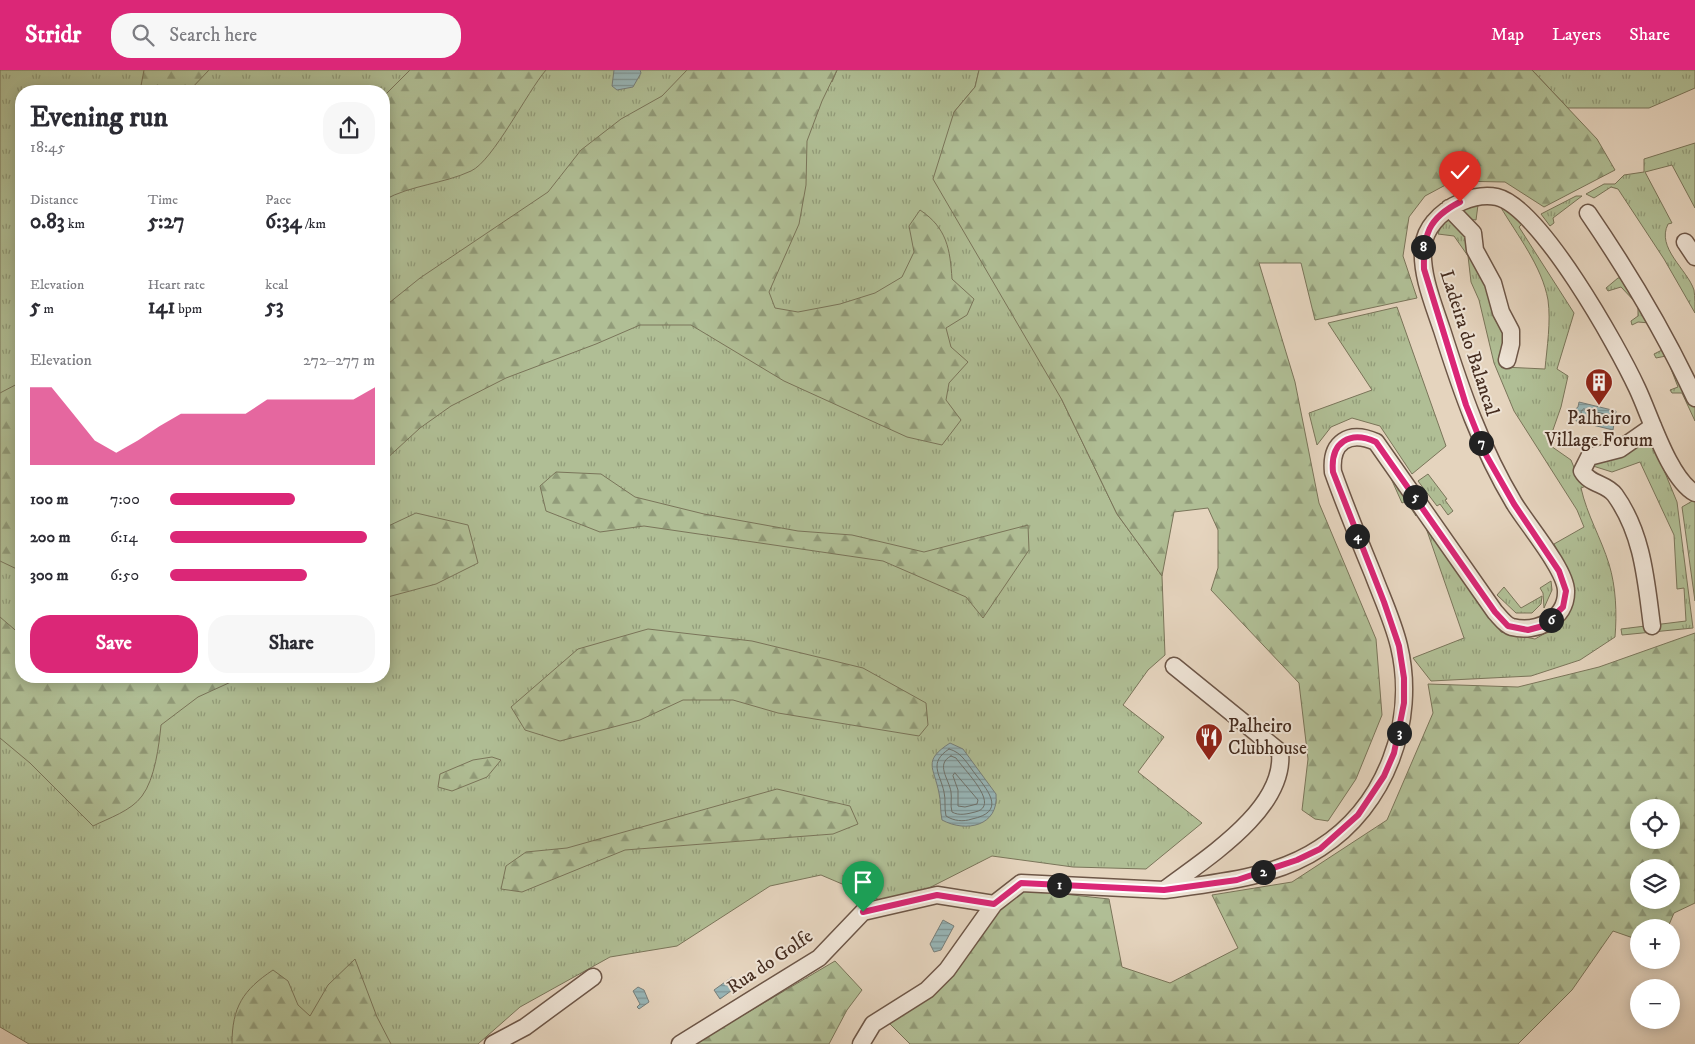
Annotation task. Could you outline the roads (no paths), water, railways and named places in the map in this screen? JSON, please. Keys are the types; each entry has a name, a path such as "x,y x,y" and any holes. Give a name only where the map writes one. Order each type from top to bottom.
{"street":[{"name":"Ladeira do Balancal","path":"861,1044 873,1024 927,990 947,970 994,904 1021,883 1164,890 1237,880 1297,860 1320,849 1358,815 1384,776 1394,753 1404,703 1400,654 1384,602 1333,472 1332,459 1336,448 1347,439 1356,436 1376,442 1495,612 1508,626 1528,630 1543,626 1563,607 1566,591 1559,571 1514,504 1486,455 1466,405 1430,292 1424,269 1424,240 1430,226 1449,208 1471,199 1496,197 1509,203 1528,217 1595,310 1638,389 1676,474 1688,490 1695,494"},
{"path":"1449,208 1473,233 1475,250 1494,283 1501,312 1511,330 1511,344 1507,360"},
{"path":"1588,213 1635,284 1672,347 1695,398"},
{"path":"1685,242 1695,258"},
{"path":"1652,626 1643,558 1635,533 1611,490 1587,480 1582,472 1589,457 1620,449 1653,426"},
{"path":"1164,890 1250,822 1270,793 1282,765 1280,752 1174,666"},
{"name":"Rua do Golfe","path":"680,1044 819,958 863,912 937,895 994,904"},
{"path":"493,1044 524,1027 593,977"}],"water":[{"path":"614,70 640,70 641,73 633,87 617,90 612,86"},
{"path":"1579,402 1616,411 1613,430 1576,421 1577,416 1573,411 1578,407"},
{"path":"950,743 963,749 996,794 996,805 992,813 987,820 979,824 961,826 942,820 940,796 932,765 936,755"},
{"path":"943,920 954,926 941,950 934,952 930,944"},
{"path":"732,977 739,985 720,999 714,990"},
{"path":"638,987 644,990 649,1002 639,1009 637,1007 640,1004 633,991"}],"place":[{"name":"Palheiro Village Forum","path":"1599,406"},
{"name":"Palheiro Clubhouse","path":"1209,761"}]}
